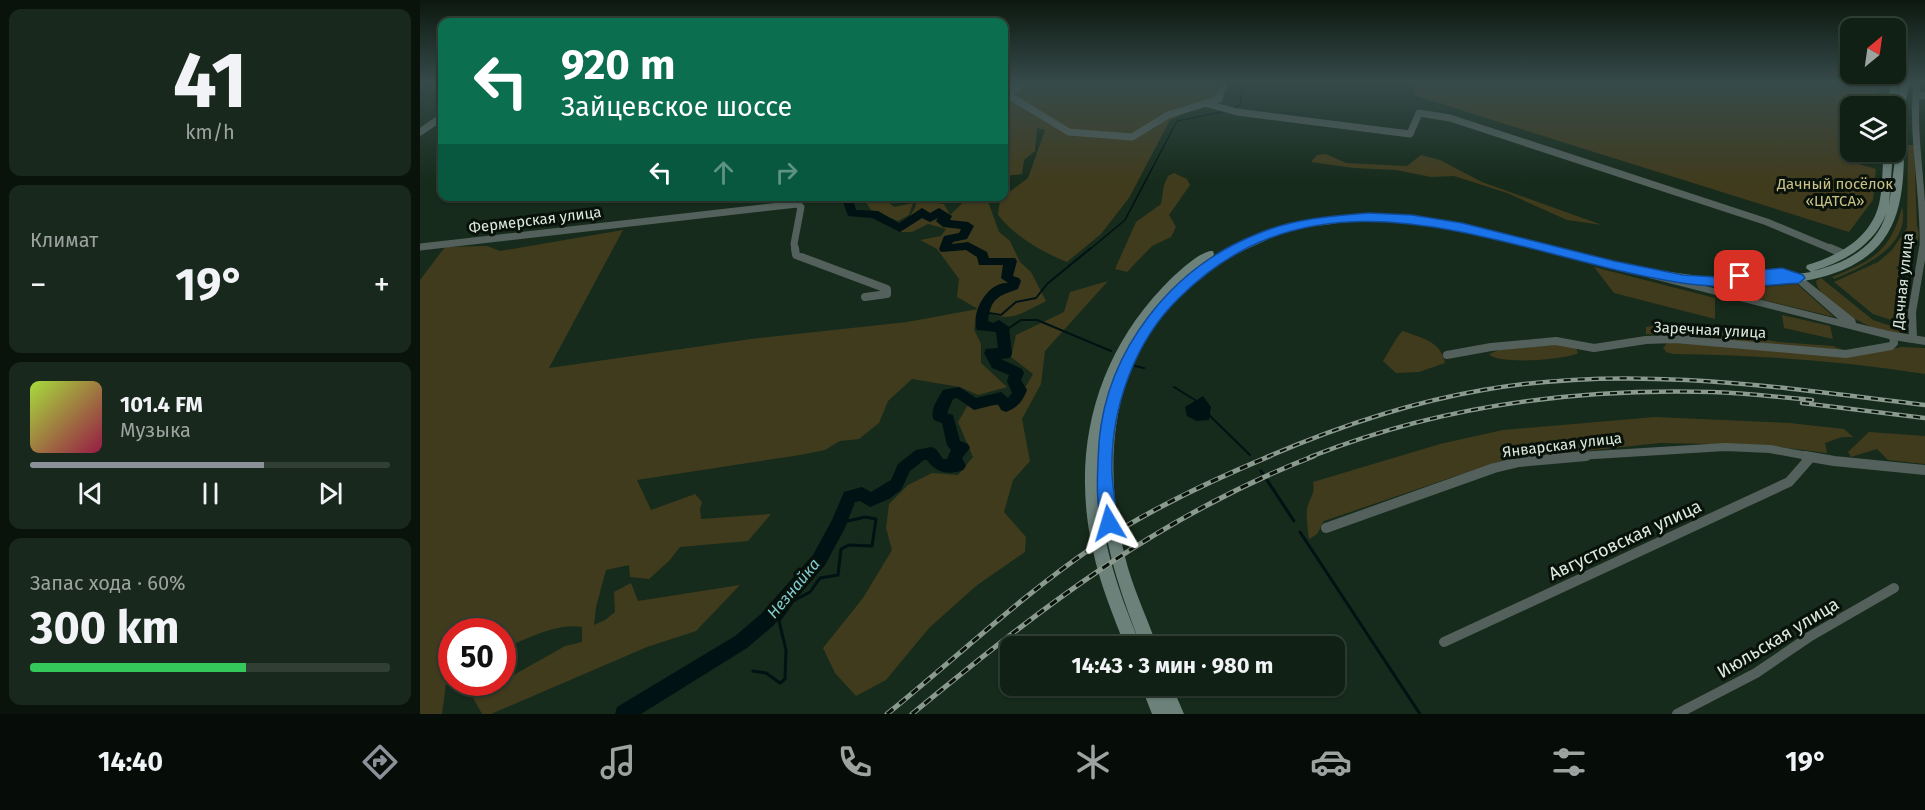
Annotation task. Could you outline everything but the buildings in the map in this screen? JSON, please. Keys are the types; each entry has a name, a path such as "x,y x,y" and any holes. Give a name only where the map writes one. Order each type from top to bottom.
{"main road":[{"path":"1138,636 1110,587 1098,539 1092,486 1095,430 1103,395 1117,358 1132,331 1163,292 1187,270 1227,244 1258,230 1297,218 1347,211 1411,212 1466,222 1632,263 1675,271 1740,276 1811,272 1839,267 1861,256 1875,245 1889,225 1897,190 1900,115"},
{"path":"1140,636 1109,523 1104,472 1108,423 1115,394 1129,359 1148,326 1163,305 1187,282 1217,259 1240,245 1272,232 1306,224 1343,218 1412,219 1489,233 1614,266 1683,279 1762,282 1799,278 1844,254 1867,236 1880,217 1884,202 1887,162"},
{"path":"1153,696 1160,714"},
{"path":"1168,696 1176,714"}],"street":[{"path":"1042,115 1069,132 1132,137 1167,115"},
{"path":"1263,115 1410,134 1418,115"},
{"path":"1432,115 1452,119 1767,222 1844,254"},
{"name":"Дачная улица","path":"1913,339 1913,300 1924,231 1921,115"},
{"path":"420,132 438,120"},
{"name":"Фермерская улица","path":"420,247 797,204 801,206 801,209 794,244 796,255 887,289 887,294 883,296 865,297"},
{"path":"1614,266 1893,336"},
{"path":"1782,272 1799,278"},
{"path":"1811,272 1812,284 1820,299"},
{"name":"Дачная улица","path":"1799,278 1820,299 1852,322 1893,336 1925,341"},
{"name":"Заречная улица","path":"1447,355 1491,347 1556,341 1594,348 1666,339 1846,354 1891,346 1894,343 1893,336"},
{"name":"Январская улица","path":"1326,528 1485,471 1519,462 1620,452 1725,447 1770,449 1811,457 1925,470"},
{"name":"Августовская улица","path":"1444,642 1789,483 1811,457"},
{"name":"Июльская улица","path":"1677,714 1756,673 1809,638 1894,588"}],"green space":[{"path":"1008,115 1180,115 1170,120 1129,198 1101,234 1067,262 1029,243 998,215 1000,201 1008,201 1008,193 1028,178 1045,130 1037,128 1035,151 1024,160 1022,174 1008,176"},
{"name":"Дачный посёлок «ЦАТСА»","path":"1478,115 1840,115 1840,162 1859,162 1859,164 1876,169 1873,200 1849,232"},
{"path":"1908,145 1914,145 1919,232 1913,249 1896,268 1901,275 1897,299 1899,300 1898,310 1909,314 1906,325 1873,314 1834,282 1878,262 1892,250 1907,228"},
{"path":"1326,154 1346,163 1407,166 1421,155 1440,160 1482,182 1602,225 1567,220 1507,193 1454,176 1431,177 1396,170 1354,168 1311,162 1317,155"},
{"path":"1174,173 1187,179 1190,185 1169,215 1176,227 1171,237 1152,246 1127,272 1115,269 1136,222 1161,204 1164,185 1168,176"},
{"path":"865,201 887,201 894,207 913,203 909,215 898,221 871,210"},
{"path":"917,201 944,204 950,215 965,201 985,201 989,204 999,232 1010,241 1020,262 1031,272 1046,301 1028,311 1006,317 979,310 974,329 981,344 981,363 1007,387 978,395 960,387 912,379 888,401 879,423 859,439 840,441 825,450 800,455 637,480 651,510 695,494 702,502 701,519 771,514 748,541 680,547 669,561 649,579 630,577 629,565 606,570 596,607 594,625 615,612 614,592 631,583 638,601 740,585 696,631 647,647 491,714 482,714 473,698 477,696 516,696 516,674 565,646 582,642 582,627 562,627 516,643 516,618 438,618 438,696 444,696 442,714 420,714 420,280 445,247 487,246 500,251 623,230 549,368 751,339 907,322 978,309 957,297 959,279 937,249 920,240 941,236 946,229 928,224 912,232 900,232"},
{"path":"1902,207 1903,221 1892,244 1871,261 1834,279 1832,277 1869,259 1886,244"},
{"path":"1594,267 1715,298 1715,319 1614,293"},
{"path":"1821,278 1873,320 1906,331 1896,333 1884,331 1854,318 1828,300 1816,281"},
{"path":"1108,281 1045,351 1041,384 1022,419 1030,461 1013,480 1004,512 1026,537 1025,552 976,586 929,628 886,680 856,696 835,673 823,648 863,598 892,550 886,528 889,504 908,485 932,473 958,475 973,457 958,422 969,403 1006,406 1011,404 1025,388 1033,374 1011,357 1016,335 1064,312 1070,292"},
{"path":"1797,284 1834,317 1714,288 1751,288"},
{"path":"1782,315 1830,326 1833,339 1784,328"},
{"path":"1669,324 1778,342 1833,346 1843,350 1646,334 1646,327"},
{"path":"1403,331 1435,345 1445,363 1419,372 1396,373 1383,361"},
{"path":"1668,342 1865,354 1902,347 1925,348 1925,374 1800,360 1673,354 1666,352 1663,348"},
{"path":"1566,344 1576,348 1578,353 1560,358 1532,360 1504,359 1489,354 1499,350"},
{"path":"1655,417 1790,423 1844,429 1853,437 1842,437 1825,443 1827,453 1765,445 1660,443 1497,462 1324,521 1317,534 1309,539 1307,509 1313,493 1313,482 1440,444 1503,430"},
{"path":"1869,432 1925,436 1925,464 1888,460 1877,449 1851,457 1848,452"}],"shaded area":[{"path":"1203,396 1211,407 1209,420 1197,421 1187,416 1185,407"}],"waterway":[{"path":"1089,250 1125,220 1177,121 1205,115"},
{"name":"Незнайка","path":"624,714 741,642 767,620 819,560 839,523 849,497 862,494 870,500 884,494 896,485 901,478 903,468 921,454 931,453 939,465 958,466 954,457 963,448 954,445 948,419 939,416 940,408 948,394 959,392 974,404 1001,398 1006,406 1015,400 1019,393 1020,390 1014,381 1017,373 997,364 991,353 1005,354 1002,327 999,325 995,328 982,327 982,315 986,304 1003,287 1014,286 1015,281 1007,278 1007,270 1011,261 983,262 983,255 968,246 945,249 948,239 963,236 968,226 947,224 942,221 946,216 939,212 930,218 922,212 900,228 874,214 852,213 848,201"},
{"path":"983,312 1001,315 1016,302 1036,298 1047,284 1091,248"},
{"path":"1003,332 1021,320 1037,320 1111,351"},
{"path":"1135,366 1144,368"},
{"path":"1174,387 1195,400"},
{"path":"1207,413 1250,455"},
{"path":"1261,471 1294,521"},
{"path":"753,671 766,673 780,683 785,679 786,650 779,621 793,601 810,592 820,578 838,575 841,549 849,545 872,546 876,519 865,517 839,523"},
{"path":"1300,532 1420,714"}],"railway":[{"path":"1267,457 1346,426 1400,409 1455,395 1538,382 1593,379 1704,381 1760,385 1925,405"},
{"path":"1310,457 1358,439 1457,413 1558,397 1609,393 1712,392 1812,400"},
{"path":"1802,403 1925,418"},
{"path":"887,714 1016,606 1096,545 1181,496 1270,456"},
{"path":"912,714 1007,638 1102,568 1203,507 1257,480 1314,456"}],"route":[{"path":"1109,523 1104,472 1108,423 1119,382 1140,338 1163,305 1192,277 1240,245 1272,232 1332,219 1369,217 1412,219 1462,227 1614,266 1683,279 1749,283 1799,278 1782,272 1740,276"}]}
